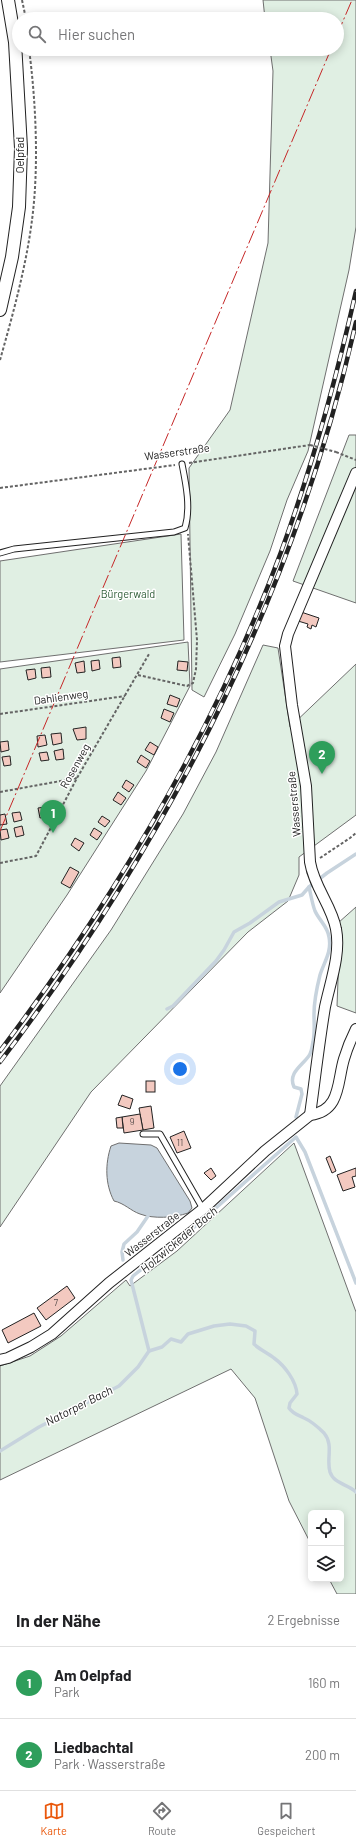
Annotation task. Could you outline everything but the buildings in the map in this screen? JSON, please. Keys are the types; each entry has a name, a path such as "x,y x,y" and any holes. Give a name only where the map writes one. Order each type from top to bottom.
{"street":[{"name":"Oelpfad","path":"8,0 12,24"},
{"name":"Oelpfad","path":"0,310 12,257 19,207 21,148 16,56"},
{"name":"Wasserstraße","path":"0,1360 8,1358 31,1347 52,1334 109,1283 203,1209 265,1151 315,1115 321,1036 337,945 334,921 318,890 312,874 306,786 292,705 285,646 288,634 356,474"},
{"path":"315,1115 332,1104 337,1092 344,1059 356,1030"}],"lane":[{"path":"0,553 14,549 174,532 185,528 188,518 186,487 182,464"},
{"path":"143,1134 160,1134 169,1147 203,1209"}],"path":[{"path":"22,0 25,12"},
{"name":"Wasserstraße","path":"0,488 310,446 336,452 356,460"},
{"path":"138,674 188,686 193,683 196,669 197,640 188,536 185,528"},
{"name":"Rosenweg","path":"0,863 36,856 77,778 149,654"},
{"name":"Dahlienweg","path":"0,714 124,696"},
{"path":"0,792 77,778"},
{"path":"310,862 325,855 356,833"}],"green space":[{"path":"263,0 356,0 356,227 349,270 308,451 287,500 270,551 235,634 204,697 192,690 189,468 230,410 268,243 273,71 271,56 344,56 344,12 264,12"},
{"path":"349,435 356,435 356,603 293,581"},
{"name":"Bürgerwald","path":"181,534 184,640 0,662 0,561"},
{"path":"188,642 190,686 146,771 67,895 0,993 0,669"},
{"path":"263,645 278,648 290,727 356,664 356,815 299,857 299,875 288,901 248,932 91,1092 0,1227 0,1086 111,930 183,814 216,752"},
{"path":"356,907 356,1013 337,1006 339,954 338,923"},
{"path":"294,1143 356,1312 356,1594 337,1594 331,1582 344,1582 344,1510 308,1510 308,1538 289,1501 255,1398 231,1369 0,1480 0,1366 30,1356 61,1336 126,1280 130,1286 177,1251"}],"shaded area":[{"path":"119,1143 151,1145 157,1148 190,1201 192,1208 188,1213 170,1217 151,1217 137,1213 121,1203 114,1201 109,1188 107,1167 111,1146"}],"waterway":[{"name":"Holzwickeder Bach","path":"167,1009 173,1006 216,961 234,932 250,923 279,902 302,895 309,887 327,873 356,854"},
{"name":"Holzwickeder Bach","path":"296,1117 302,1094 301,1089 294,1087 292,1082 295,1073 308,1058 311,1051 314,1035 314,1009 316,994 330,942 328,933 315,911 309,887"},
{"name":"Holzwickeder Bach","path":"356,1283 305,1152 296,1137 191,1230 133,1276 131,1280 149,1351 162,1347 171,1339 181,1342 188,1334 214,1326 230,1324 246,1326 255,1331 254,1344 278,1361 295,1384 297,1394 290,1403 289,1408 294,1413 307,1419 324,1433 329,1442 329,1467 332,1476 356,1492"},
{"path":"123,1260 122,1252 124,1244 137,1232 148,1216"},
{"name":"Natorper Bach","path":"0,1451 39,1427 119,1386 138,1367 149,1351"}],"railway":[{"path":"0,1051 42,994 122,874 193,748 225,684 255,618 281,552 303,488 323,423 356,291"},
{"path":"0,1062 61,978 118,891 170,802 218,711 261,617 298,521 330,423 356,322"}],"power":[{"path":"344,19 352,0"},
{"path":"0,831 328,56"}],"place":[{"name":"Liedbachtal","path":"322,774"},
{"name":"Am Oelpfad","path":"53,833"}]}
